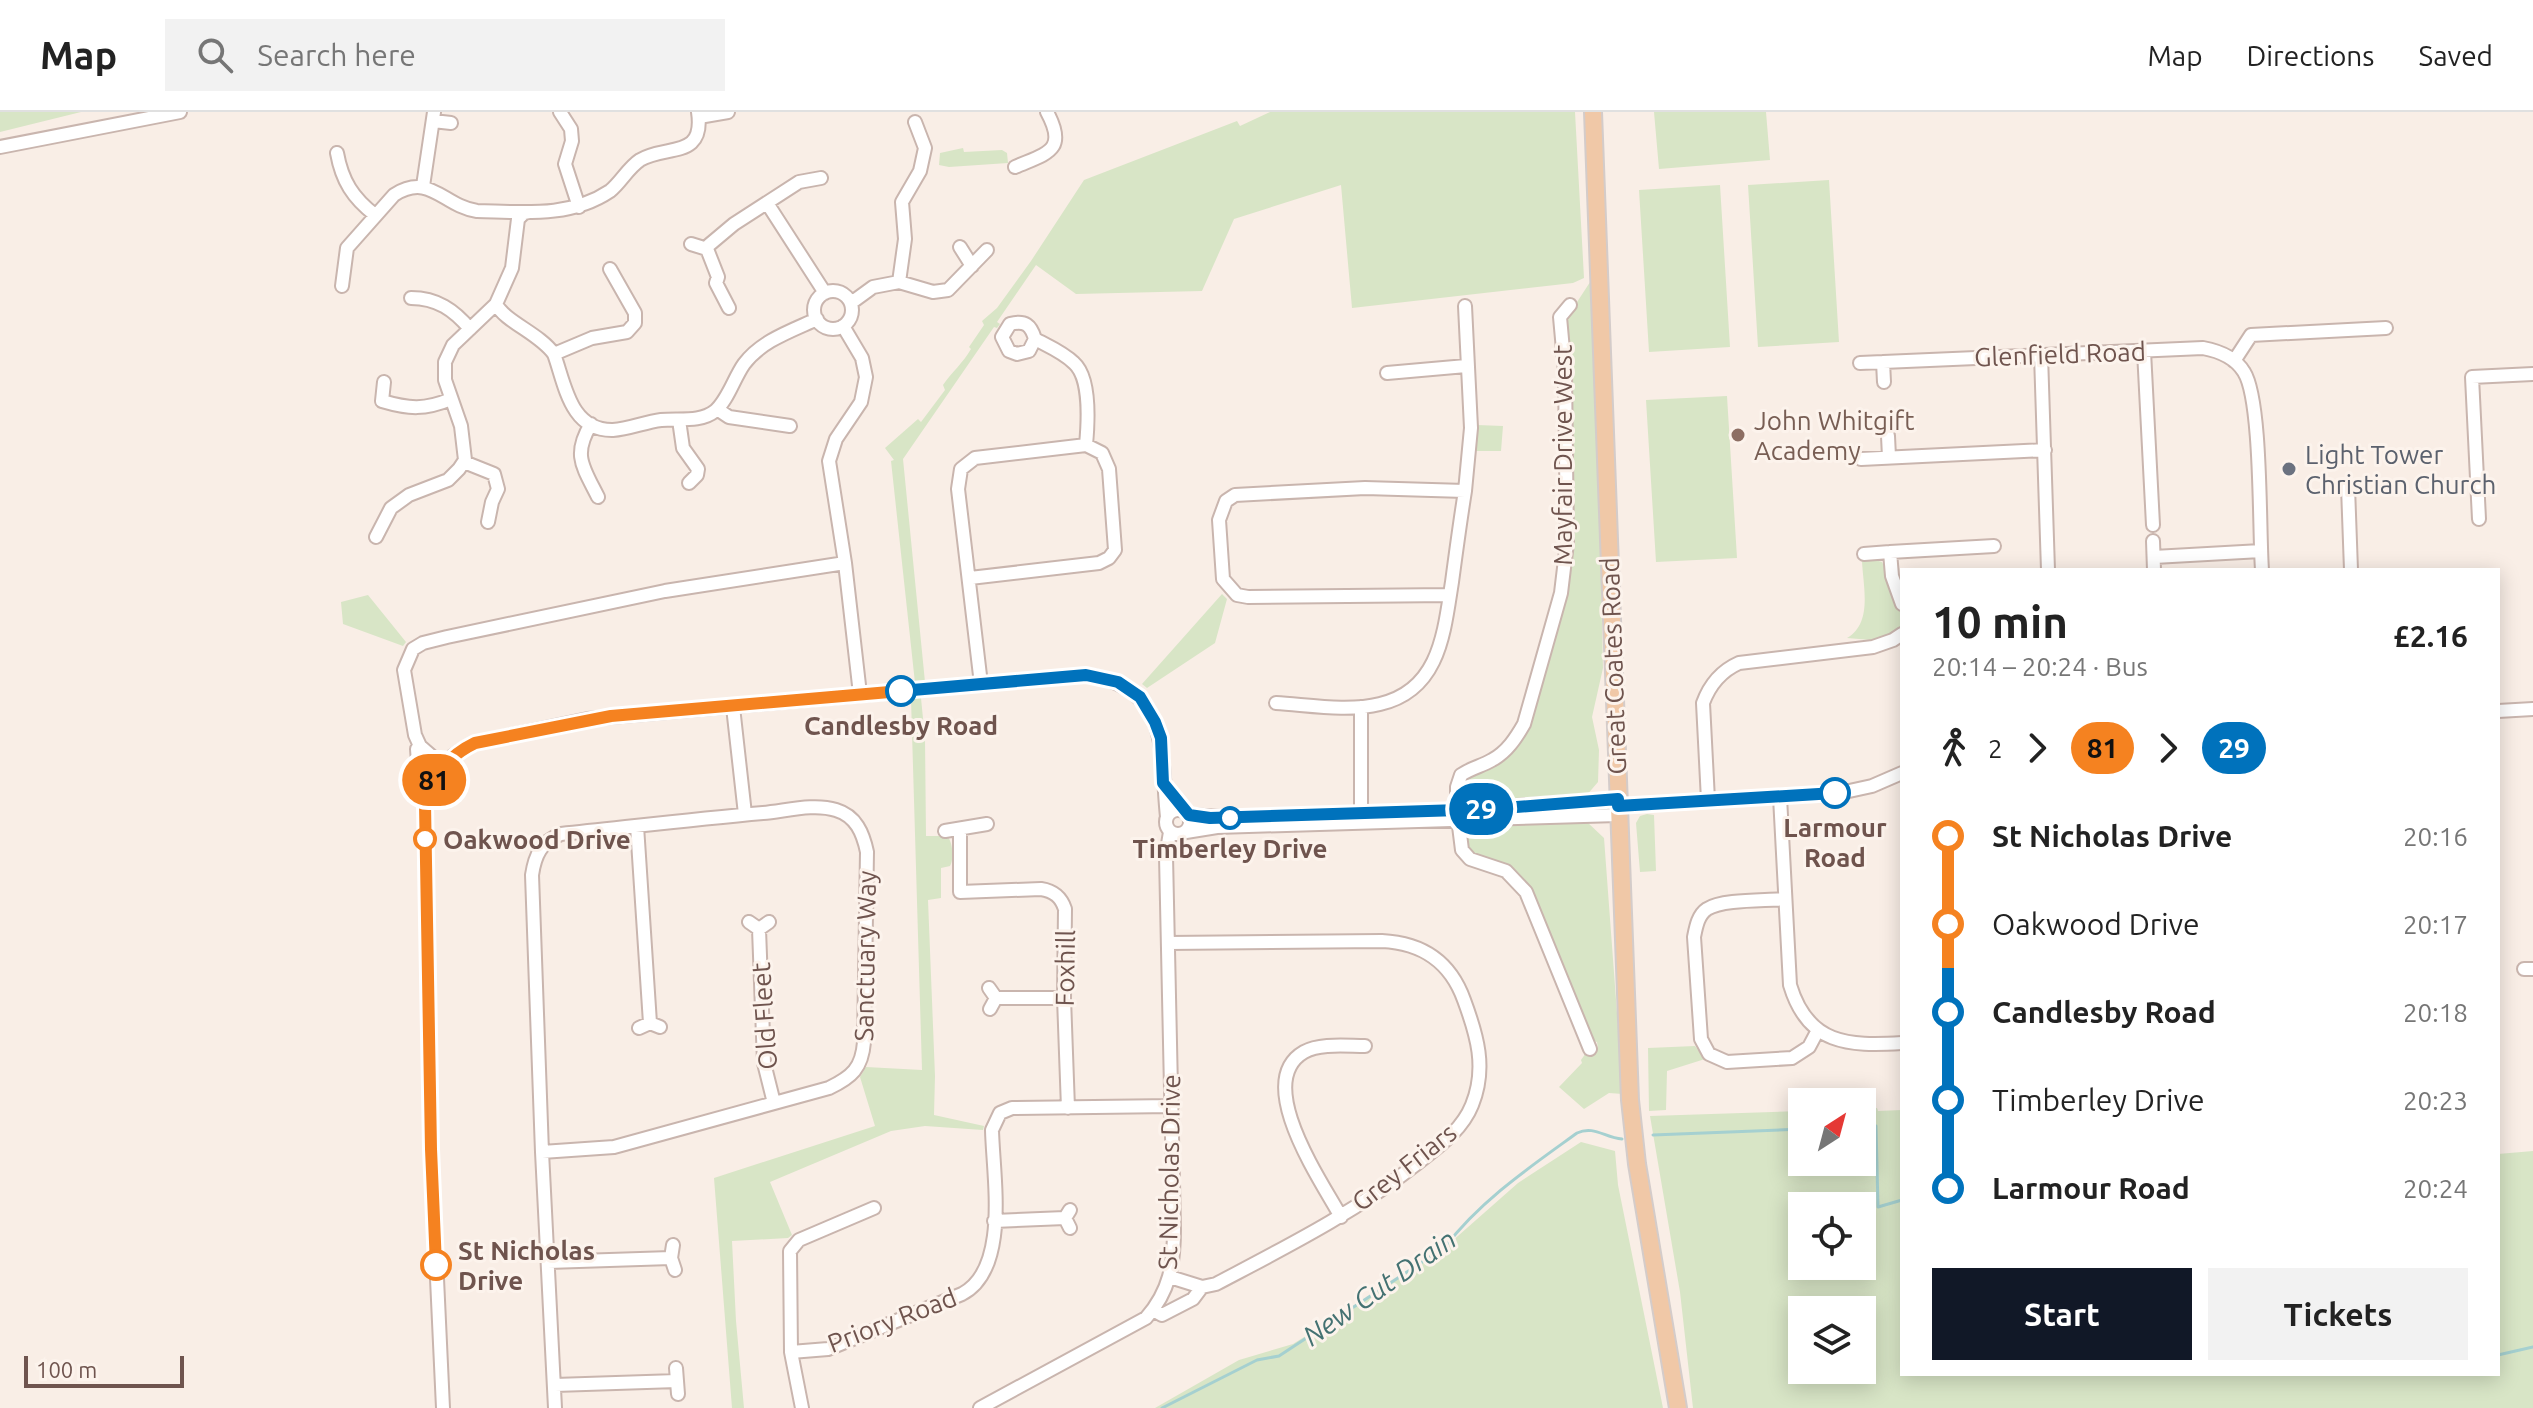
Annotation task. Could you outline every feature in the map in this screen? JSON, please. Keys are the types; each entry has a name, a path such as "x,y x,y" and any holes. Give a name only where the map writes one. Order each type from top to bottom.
{"main road":[{"name":"Great Coates Road","path":"1593,112 1629,1078 1635,1148 1678,1408"}],"street":[{"path":"0,147 180,112"},
{"path":"560,112 571,129 572,141 565,164 579,207"},
{"path":"342,286 347,248 402,190 423,186 465,209 529,212 579,207 613,188 639,160 687,146 697,134 699,114 728,112"},
{"path":"1015,167 1052,147 1057,139 1056,129 1047,112"},
{"path":"423,186 434,116 451,123"},
{"path":"899,282 905,239 902,202 920,171 925,148 915,122"},
{"path":"337,153 340,172 348,189 375,215"},
{"path":"707,249 719,234 799,182 821,178"},
{"path":"767,203 825,293"},
{"path":"376,537 391,508 409,495 448,480 464,462 466,457 461,426 445,380 446,356 453,345 496,304 512,268 518,219 529,212"},
{"path":"691,244 707,249"},
{"path":"960,247 972,266"},
{"path":"707,249 718,277 716,283 729,308"},
{"path":"851,303 873,287 899,282 941,292 954,286 987,250"},
{"path":"554,354 592,338 627,332 635,323 635,313 610,269"},
{"path":"837,291 851,303 851,316 843,326 830,328 817,319 815,306 825,293 837,291"},
{"path":"411,298 436,301 460,317 470,329"},
{"path":"496,304 503,314 541,338 554,354 572,407 580,417 591,424 613,430 660,420 701,417 717,409 743,366 757,350 817,319"},
{"name":"Mayfair Drive West","path":"1458,816 1457,787 1461,775 1474,766 1493,760 1513,743 1524,724 1561,593 1567,543 1565,372 1560,317 1570,305"},
{"path":"1276,703 1361,707 1394,700 1414,689 1440,650 1465,491 1471,428 1465,306"},
{"path":"843,326 862,358 866,377 861,402 836,439 829,461 845,563 860,694"},
{"path":"2262,568 2254,400 2244,372 2234,361 2251,335 2386,328"},
{"path":"1035,339 1074,362 1083,376 1088,424 1086,445"},
{"name":"Glenfield Road","path":"1860,363 2203,348 2222,353 2234,361"},
{"path":"2144,351 2153,525"},
{"path":"2041,355 2048,568"},
{"path":"1883,362 1884,382"},
{"path":"1387,373 1466,366"},
{"path":"2479,519 2472,377 2533,374"},
{"path":"384,382 382,401 409,409 423,409 451,399"},
{"path":"717,409 729,417 790,426"},
{"path":"679,420 683,448 698,469 697,475 689,483"},
{"path":"591,424 579,452 598,497"},
{"path":"1888,436 1889,457"},
{"path":"970,578 1099,563 1109,558 1116,543 1109,469 1102,453 1086,445 984,457 968,462 958,477 981,684"},
{"path":"1861,459 2045,450"},
{"path":"464,462 494,474 498,481 488,522"},
{"path":"2348,487 2351,568"},
{"path":"1450,595 1237,595 1223,579 1221,511 1226,501 1235,495 1248,493 1365,488 1465,491"},
{"path":"2153,541 2154,563 2261,551"},
{"path":"1864,554 1994,546"},
{"path":"1890,552 1892,576 1900,598"},
{"path":"443,766 420,746 415,735 404,670 409,654 417,646 665,591 845,563"},
{"path":"1708,800 1703,703 1708,689 1728,668 1739,663 1873,647 1900,635"},
{"path":"443,1408 431,1134 425,804 443,766 459,752 475,743 588,719 1086,675 1118,682 1140,697 1155,722 1161,738 1166,823 1170,832 1178,835 1217,827 1361,818"},
{"path":"733,707 745,814"},
{"path":"1361,707 1361,818"},
{"path":"2500,711 2533,709"},
{"path":"420,746 417,749 420,789 428,793"},
{"path":"1167,817 1174,810 1223,818 1361,818 1618,807 1840,793 1872,786 1900,774"},
{"path":"1163,783 1187,813 1191,824 1186,832"},
{"path":"1780,797 1790,985 1800,1010 1818,1030 1849,1044 1900,1043"},
{"name":"Sanctuary Way","path":"542,1152 614,1147 829,1088 854,1074 861,1064 864,1042 867,852 862,832 852,819 839,810 823,807 561,834 544,844 536,857 532,875 542,1152 555,1408"},
{"path":"1458,816 1462,850 1470,859 1506,871 1526,892 1590,1049"},
{"path":"945,831 987,824"},
{"path":"637,826 650,1026"},
{"name":"Foxhill","path":"960,830 960,892 1041,889 1050,891 1063,901 1068,1108"},
{"name":"St Nicholas Drive","path":"980,1408 1127,1330 1153,1310 1164,1294 1170,1277 1174,1253 1166,856 1170,832"},
{"path":"1785,899 1719,905 1706,909 1697,921 1694,937 1701,1039 1709,1054 1727,1062 1792,1058 1809,1047 1818,1030"},
{"name":"Old Fleet","path":"759,924 764,1063 774,1103"},
{"name":"Grey Friars","path":"1153,1310 1162,1315 1193,1299 1202,1287 1216,1284 1341,1217 1390,1185 1446,1141 1461,1124 1472,1105 1479,1079 1480,1049 1456,980 1433,955 1421,948 1395,942 1168,943"},
{"path":"992,998 1064,998"},
{"path":"1341,1217 1290,1119 1285,1079 1294,1059 1305,1051 1317,1047 1367,1045"},
{"name":"Priory Road","path":"791,1352 828,1349 971,1289 991,1258 994,1221 992,1130 1000,1113 1012,1108 1172,1106"},
{"path":"802,1408 791,1352 788,1256 792,1246 806,1237 874,1208"},
{"path":"994,1221 1068,1219"},
{"path":"548,1262 673,1257"},
{"path":"1170,1277 1202,1287"},
{"path":"555,1385 677,1381"}],"green space":[{"path":"0,112 81,112 0,132"},
{"path":"1270,112 1575,112 1584,278 1573,283 1352,308 1341,185 1234,219 1202,291 1076,294 1036,265 997,322 1000,324 994,327 903,459 925,682 915,683 891,461 894,460 885,448 918,419 921,422 945,390 943,385 965,359 984,325 982,321 997,308 1031,261 1084,180 1237,121 1240,126"},
{"path":"1654,112 1766,112 1770,160 1659,169"},
{"path":"963,148 964,152 1002,150 1007,153 1008,163 939,165 940,153"},
{"path":"1829,180 1839,342 1758,347 1748,185"},
{"path":"1720,185 1730,347 1649,352 1639,190"},
{"path":"1594,276 1603,668 1592,717 1599,750 1598,782 1586,796 1474,802 1461,792 1461,781 1516,743 1571,548 1572,454 1566,319"},
{"path":"1727,396 1737,558 1656,562 1646,400"},
{"path":"1477,425 1503,426 1501,451 1476,451"},
{"path":"1862,561 1882,562 1900,607 1900,631 1871,640 1847,638 1855,631 1863,614 1865,592"},
{"path":"1222,594 1227,599 1215,643 1147,688 1142,684"},
{"path":"368,595 406,642 403,646 343,624 341,602"},
{"path":"921,698 925,739 926,836 947,836 952,855 950,866 941,868 941,898 928,900 934,1115 984,1126 983,1130 925,1126 891,1131 770,1182 792,1235 788,1238 732,1241 744,1408 732,1408 714,1178 875,1126 860,1077 866,1067 922,1070 911,699"},
{"path":"1654,815 1656,871 1640,872 1636,823 1640,816"},
{"path":"1586,821 1604,838 1623,1094 1609,1093 1584,1109 1559,1087 1582,1063 1588,1050 1598,1049 1597,1042 1588,1039 1526,883 1468,855 1465,837 1480,827"},
{"path":"1695,1046 1705,1059 1667,1071 1666,1110 1649,1111 1648,1048"},
{"path":"1876,1108 1878,1111 1900,1110 1900,1376 2500,1376 2500,1154 2533,1151 2533,1408 1693,1408 1680,1292 1650,1116 1788,1111 1788,1176 1876,1176"},
{"path":"1581,1142 1615,1151 1618,1185 1663,1408 1155,1408 1239,1360 1293,1344 1442,1250 1518,1183"}],"waterway":[{"name":"New Cut Drain","path":"1876,1126 1878,1207 1900,1201"},
{"name":"New Cut Drain","path":"1162,1408 1257,1360 1279,1356 1445,1247 1490,1199 1577,1133 1589,1130 1622,1139"},
{"name":"New Cut Drain","path":"1653,1135 1788,1130"},
{"name":"New Cut Drain","path":"2500,1355 2533,1347"}],"bus line":[{"name":"29","path":"901,691 1086,675 1118,682 1140,697 1155,722 1161,738 1163,783 1189,815 1210,818 1491,809 1618,799 1618,806 1835,793"},
{"name":"81","path":"436,1265 425,804 432,783 443,766 475,743 588,719 901,691"}],"place":[{"name":"John Whitgift Academy","path":"1738,435"},
{"name":"Light Tower Christian Church","path":"2289,469"},
{"name":"Candlesby Road","path":"901,691"},
{"name":"Larmour Road","path":"1835,793"},
{"name":"Timberley Drive","path":"1230,818"},
{"name":"Oakwood Drive","path":"425,839"},
{"name":"St Nicholas Drive","path":"436,1265"}]}
